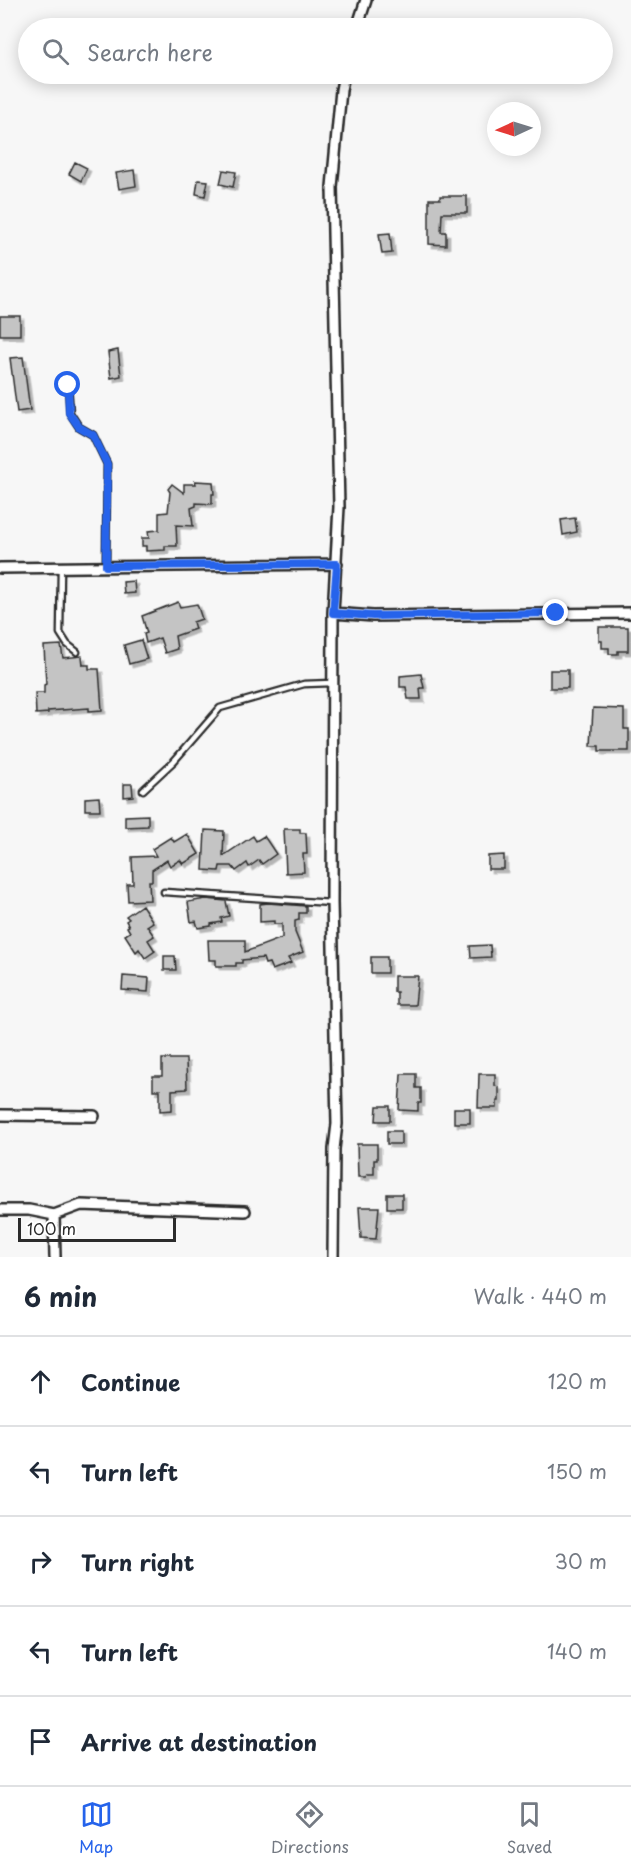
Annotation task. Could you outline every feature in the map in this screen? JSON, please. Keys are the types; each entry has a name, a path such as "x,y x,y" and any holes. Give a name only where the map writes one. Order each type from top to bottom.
{"street":[{"path":"360,18 366,0"},
{"path":"333,1257 334,1149 337,1124 332,903 333,613 339,507 332,187 342,84"},
{"path":"0,568 337,564"},
{"path":"333,613 373,616 631,613"},
{"path":"0,1115 94,1116"},
{"path":"0,1210 29,1210 54,1215 81,1205 245,1211"},
{"path":"54,1215 55,1257"}],"lane":[{"path":"68,385 69,413 79,427 93,435 107,464 106,566"},
{"path":"61,566 60,633 67,644 77,652"},
{"path":"143,790 174,761 220,708 304,684 333,683"},
{"path":"164,892 332,903"}],"building":[{"path":"75,162 87,168 81,181 69,174"},
{"path":"134,170 136,186 119,189 116,173"},
{"path":"223,170 236,172 233,187 220,184"},
{"path":"198,180 208,181 205,196 196,194"},
{"path":"440,196 467,196 467,213 442,213 441,232 446,232 446,245 429,244 429,199 440,199"},
{"path":"390,233 392,253 382,254 379,234"},
{"path":"0,316 20,316 20,335 0,335"},
{"path":"118,350 121,376 111,378 108,352"},
{"path":"23,357 30,410 17,412 10,358"},
{"path":"195,481 213,482 212,504 196,503 196,506 191,508 193,526 176,525 177,546 165,546 165,550 146,551 146,546 142,546 142,538 149,538 148,531 159,530 159,513 168,512 170,492 168,489 172,484 184,493 184,484 196,484"},
{"path":"575,518 577,532 563,535 561,520"},
{"path":"134,581 135,593 124,594 123,582"},
{"path":"178,602 180,607 197,604 202,619 193,622 195,629 175,636 177,649 165,653 160,638 146,643 144,634 147,633 142,616"},
{"path":"599,627 628,627 628,651 609,654 609,648 602,648 602,641 599,641"},
{"path":"141,640 147,659 129,664 124,645"},
{"path":"61,645 63,658 82,656 83,665 89,665 89,669 99,669 102,710 89,711 89,708 36,714 35,693 44,693 46,684 44,646"},
{"path":"550,670 568,670 568,688 550,688"},
{"path":"421,674 424,688 420,688 421,699 408,699 406,687 400,687 400,676"},
{"path":"593,708 624,709 624,729 629,729 629,751 599,751 599,746 591,746"},
{"path":"124,784 132,784 133,796 124,797"},
{"path":"99,797 100,810 85,810 85,798"},
{"path":"148,815 148,826 125,827 125,816"},
{"path":"284,829 300,829 300,833 306,833 307,854 303,854 304,872 286,873"},
{"path":"205,830 224,831 223,856 253,836 256,841 264,836 276,854 262,864 259,860 249,867 247,863 236,871 232,866 220,866 219,871 203,870"},
{"path":"187,834 199,854 183,864 180,860 170,866 167,860 152,870 152,881 149,881 150,900 128,901 127,884 133,884 132,857 156,856 152,849 171,837 174,842"},
{"path":"504,855 504,869 488,869 488,856"},
{"path":"206,899 226,901 229,916 221,918 222,922 198,928 196,921 191,922 188,902"},
{"path":"260,904 306,906 306,913 299,913 299,920 295,921 295,932 303,952 288,958 291,963 272,970 269,963 265,964 263,958 242,960 242,963 236,963 236,966 216,966 216,960 209,960 208,940 245,940 245,952 282,938 282,924 274,924 274,921 260,922"},
{"path":"142,905 153,922 147,926 154,936 148,940 155,951 145,958 139,949 136,952 125,935 130,932 126,921 129,919 126,916"},
{"path":"490,945 491,957 471,958 470,946"},
{"path":"164,956 175,956 176,970 164,970"},
{"path":"371,957 387,957 387,973 371,973"},
{"path":"123,976 149,978 148,992 122,990"},
{"path":"394,976 418,976 415,1005 397,1005"},
{"path":"162,1059 186,1059 187,1089 172,1090 172,1110 160,1111 160,1090 153,1090 153,1076 162,1076"},
{"path":"401,1074 416,1074 416,1088 421,1088 421,1103 418,1103 418,1111 399,1110"},
{"path":"479,1074 495,1074 495,1086 499,1087 497,1108 478,1108"},
{"path":"377,1106 390,1106 390,1121 376,1121"},
{"path":"454,1108 470,1108 470,1123 454,1123"},
{"path":"387,1131 401,1131 401,1144 387,1144"},
{"path":"357,1144 377,1144 374,1174 358,1177"},
{"path":"387,1194 402,1194 402,1208 387,1208"},
{"path":"359,1207 379,1207 376,1239 361,1238"}],"route":[{"path":"68,385 69,413 79,427 93,435 107,464 106,566 337,564 333,613 373,616 556,613"}]}
